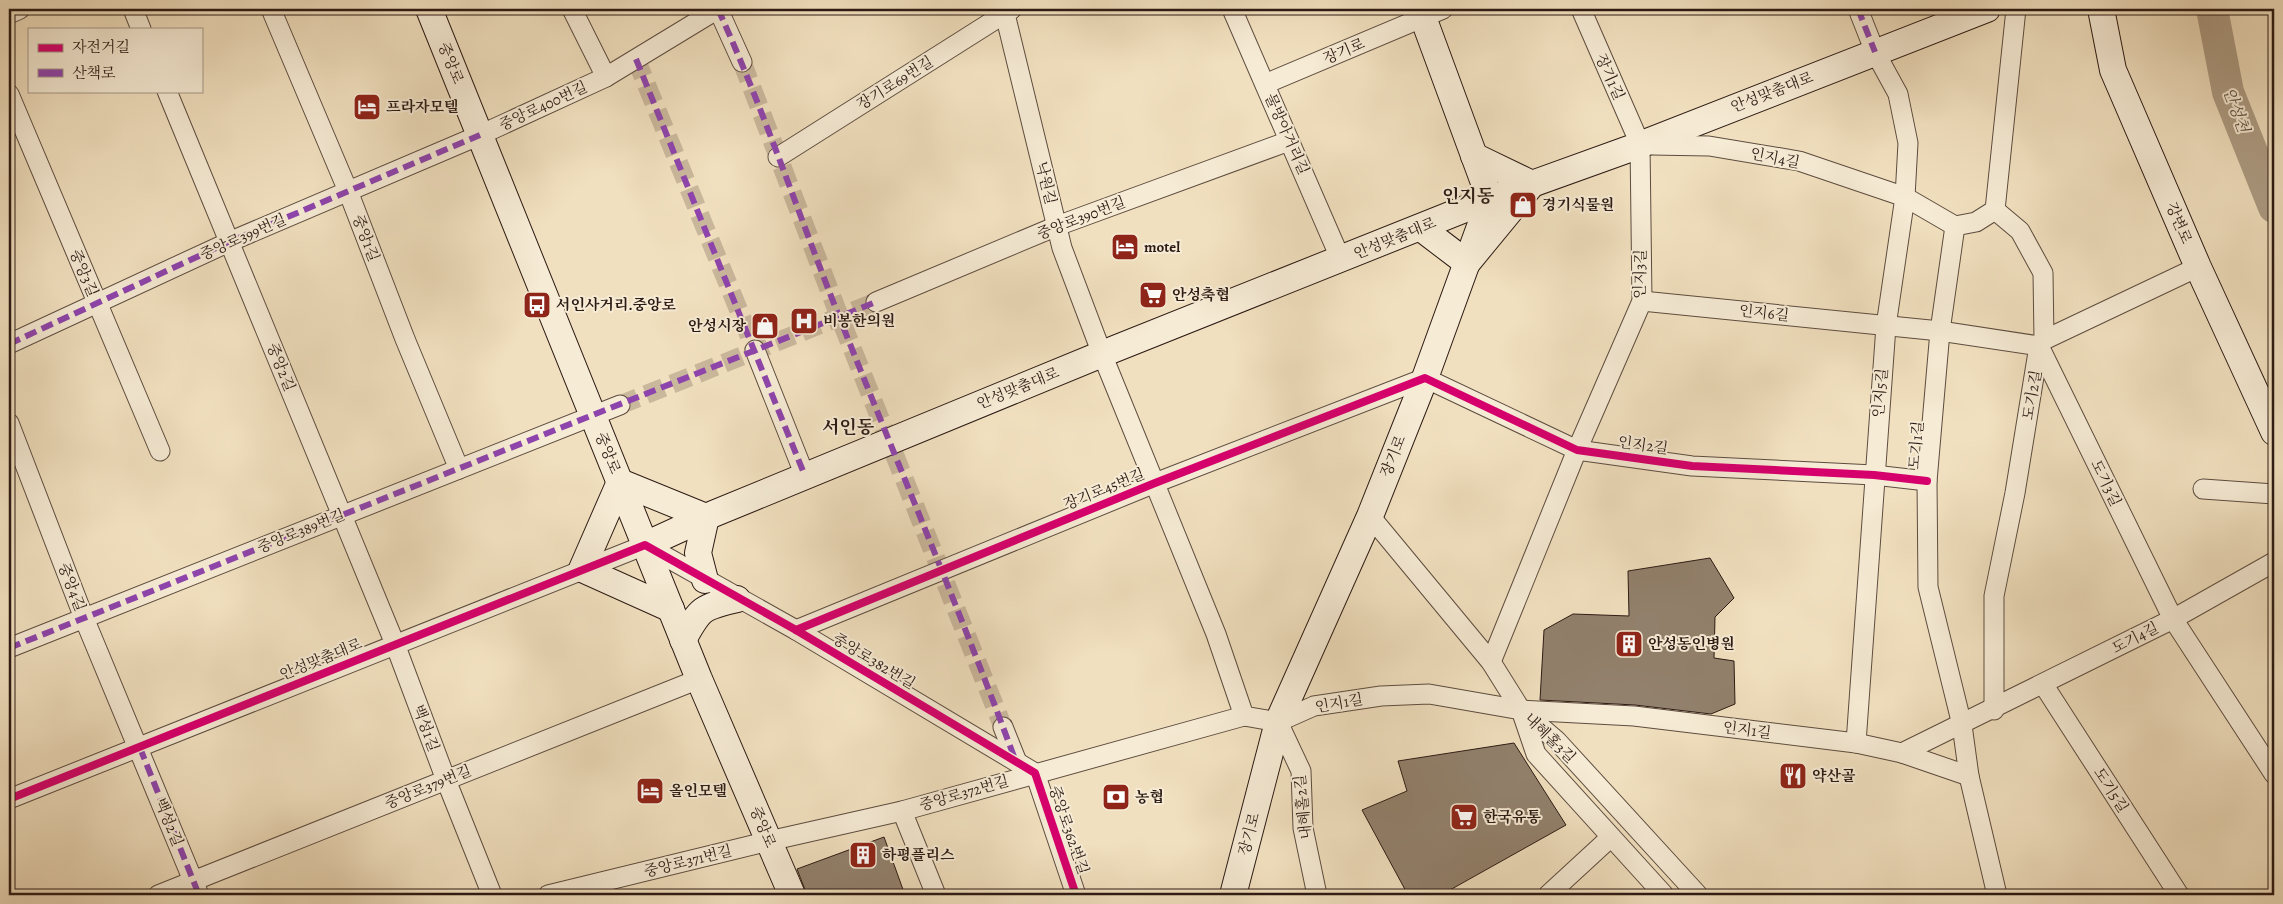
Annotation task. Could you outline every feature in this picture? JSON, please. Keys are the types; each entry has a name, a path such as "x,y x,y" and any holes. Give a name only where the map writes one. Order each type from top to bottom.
{"main road":[{"name":"중앙로","path":"429,9 670,609 792,895"},
{"name":"안성맞춤대로","path":"645,545 706,517 1102,354 1490,199 1640,144 1988,9"},
{"name":"강변로","path":"2101,9 2113,70 2198,267 2274,432"},
{"name":"장기로","path":"1234,895 1278,722 1370,516 1425,378 1490,199 1474,156 1429,12"},
{"path":"1421,228 1467,263 1532,184 1474,156"},
{"path":"670,609 582,569 620,482 706,517 698,553 705,580"},
{"path":"683,640 695,617 706,607 737,599"}],"street":[{"path":"9,14 20,9"},
{"path":"133,9 141,28"},
{"name":"중앙1길","path":"271,9 348,191 404,339 459,469"},
{"name":"중앙로400번길","path":"572,9 606,77"},
{"path":"718,9 742,62"},
{"name":"중앙로400번길","path":"480,135 606,77 718,9"},
{"name":"물방아거리길","path":"1232,9 1341,260"},
{"name":"장기1길","path":"1581,9 1640,144"},
{"name":"인지5길","path":"1856,743 1886,326 1905,197 1908,143 1898,94 1874,52 1858,9"},
{"path":"1955,226 1976,222 1995,210 2016,9"},
{"name":"장기로69번길","path":"778,157 1006,10"},
{"name":"낙원길","path":"1006,10 1062,248 1102,354"},
{"name":"장기로","path":"1265,84 1429,12"},
{"name":"중앙2길","path":"167,92 395,644"},
{"name":"중앙3길","path":"9,94 160,451"},
{"name":"중앙로399번길","path":"9,344 230,242 480,135"},
{"name":"중앙로390번길","path":"876,302 1057,226 1289,141"},
{"name":"인지4길","path":"1640,144 1709,146 1799,161 1905,197 1955,226"},
{"name":"인지3길","path":"1577,450 1642,301 1640,144"},
{"name":"도기2길","path":"1994,710 1994,596 2042,343 2043,273 2020,230 1995,210"},
{"name":"도기1길","path":"1955,226 1940,331 1926,481 1928,587 1962,725 1969,776 1997,895"},
{"path":"2042,343 2198,267"},
{"name":"인지6길","path":"1642,301 2042,343"},
{"name":"도기3길","path":"2042,343 2174,619"},
{"path":"755,350 805,476"},
{"name":"장기로45번길","path":"1102,354 1155,483"},
{"name":"장기로45번길","path":"796,630 1155,483 1425,378"},
{"name":"인지2길","path":"1425,378 1577,450 1692,466 1874,475 1926,481"},
{"path":"594,416 620,405"},
{"name":"중앙로389번길","path":"9,648 342,514 594,416"},
{"name":"중앙4길","path":"9,423 84,618 140,748"},
{"path":"1491,662 1577,450"},
{"path":"1155,483 1216,634 1244,716"},
{"path":"2203,489 2274,494"},
{"path":"1370,516 1491,662 1521,710"},
{"name":"안성맞춤대로","path":"9,799 645,545"},
{"name":"중앙로382번길","path":"645,545 737,599 796,630 1035,773"},
{"name":"도기4길","path":"1902,753 1994,710 2174,619 2274,562"},
{"path":"2174,619 2274,774"},
{"name":"백성1길","path":"395,644 492,895"},
{"name":"중앙로379번길","path":"158,895 196,888 446,780 699,679"},
{"name":"도기5길","path":"2043,684 2179,895"},
{"name":"인지1길","path":"1278,722 1314,706 1400,695 1429,694 1521,710 1634,716 1856,743 1902,753 1969,776"},
{"name":"내혜홀3길","path":"1521,710 1536,754 1664,895"},
{"name":"내혜홀3길","path":"1521,710 1557,742 1698,895"},
{"name":"중앙로372번길","path":"769,841 902,811 1244,716 1278,722"},
{"name":"내혜홀2길","path":"1278,722 1301,771 1303,828 1317,895"},
{"path":"1003,727 1016,762"},
{"name":"백성2길","path":"140,748 196,888"},
{"name":"중앙로362번길","path":"1035,773 1076,895"},
{"path":"902,811 936,895"},
{"path":"1548,895 1611,837"},
{"name":"중앙로371번길","path":"548,895 769,841"}],"building":[{"name":"안성동인병원","path":"1710,558 1734,598 1715,617 1714,658 1734,661 1735,704 1711,714 1635,705 1540,700 1544,630 1573,614 1629,616 1628,571"},
{"name":"한국유통","path":"1514,743 1566,825 1441,895 1408,895 1362,810 1407,791 1398,761"},
{"name":"하평플리스","path":"884,837 905,895 807,895 797,869"}],"waterway":[{"name":"안성천","path":"2212,9 2228,92 2274,207"}],"tunnel":[{"path":"636,59 755,350"},
{"path":"742,62 840,318 1003,727"},
{"path":"620,405 876,302"}],"marked path":[{"path":"718,9 751,86 840,319 952,595 1016,762"},
{"path":"1858,9 1875,52"},
{"path":"636,59 805,476"},
{"path":"9,344 229,242 480,135"},
{"path":"9,648 876,302"},
{"path":"140,748 199,895"}],"cycle path":[{"path":"796,630 1155,483 1425,378 1577,450 1692,466 1874,475 1927,481"},
{"path":"9,799 645,545 796,630 1035,773 1076,895"}],"place":[{"name":"프라자모텔","path":"367,107"},
{"name":"경기식물원","path":"1523,205"},
{"name":"motel","path":"1125,247"},
{"name":"안성축협","path":"1153,295"},
{"name":"서인사거리.중앙로","path":"537,305"},
{"name":"비봉한의원","path":"804,321"},
{"name":"안성시장","path":"765,326"},
{"name":"안성동인병원","path":"1629,644"},
{"name":"약산골","path":"1793,776"},
{"name":"올인모텔","path":"650,791"},
{"name":"농협","path":"1116,797"},
{"name":"한국유통","path":"1464,817"},
{"name":"하평플리스","path":"863,855"}],"district":[{"name":"인지동","path":"1468,196"},
{"name":"서인동","path":"848,427"}]}
